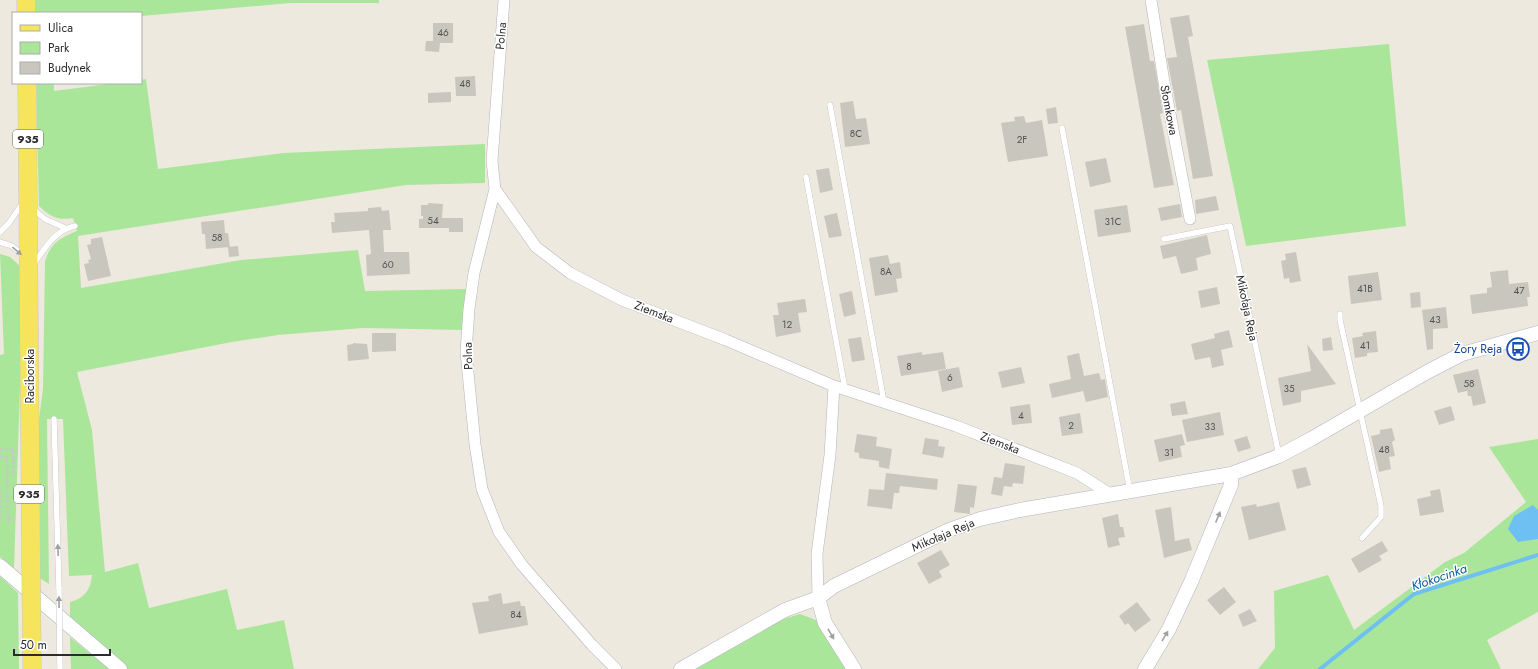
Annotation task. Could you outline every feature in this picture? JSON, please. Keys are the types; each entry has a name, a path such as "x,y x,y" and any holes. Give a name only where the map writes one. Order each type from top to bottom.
{"main road":[{"path":"26,0 26,12"},
{"name":"Raciborska","path":"27,84 32,669"}],"street":[{"name":"Polna","path":"504,0 492,161 496,189 474,272 469,309 466,352 474,444 482,488 499,532 522,565 616,669"},
{"name":"Słomkowa","path":"1151,0 1164,82 1190,219"},
{"name":"Ziemska","path":"496,189 536,247 570,274 622,300 726,340 834,386 956,426 1077,473 1110,494"},
{"name":"Mikołaja Reja","path":"681,669 785,610 818,598 834,586 892,556 955,528 980,519 1020,510 1232,474 1279,456 1462,354 1538,332"},
{"path":"834,386 830,455 817,554 818,598 825,623 854,669"},
{"path":"1145,669 1169,630 1191,582 1231,485 1232,474"},
{"path":"0,566 120,669"}],"lane":[{"path":"830,105 884,402"},
{"path":"1062,128 1130,491"},
{"path":"806,177 845,390"},
{"path":"0,232 28,200 44,219 65,228"},
{"path":"0,242 12,246 29,266 47,244 65,228 74,226"},
{"name":"Mikołaja Reja","path":"1164,240 1230,226 1279,456"},
{"path":"1340,314 1359,412 1381,506 1381,517 1362,538"},
{"path":"54,419 60,669"}],"path":[{"path":"0,450 13,449 14,477"},
{"path":"0,457 8,457 8,520 14,520"},
{"path":"0,485 0,521"}],"green space":[{"path":"34,0 379,0 379,3 291,3 142,16 142,12 34,12"},
{"path":"1389,44 1406,226 1246,246 1207,60"},
{"path":"146,79 158,169 284,153 485,144 485,183 406,185 78,236 81,288 241,260 358,250 365,291 466,289 463,330 363,328 278,335 232,342 77,372 92,430 105,572 138,563 149,608 227,589 237,630 284,620 294,669 126,669 70,623 70,602 75,601 86,593 90,585 92,575 69,576 63,419 47,419 49,584 35,575 39,419 43,389 45,262 50,250 56,242 77,231 73,218 63,219 54,217 46,213 39,206 36,84 54,84 54,91 108,84 142,84 142,80"},
{"path":"0,254 10,257 21,267 23,298 14,569 0,557 0,355 4,354"},
{"path":"1538,439 1538,612 1487,640 1501,669 1258,669 1275,648 1274,591 1328,575 1354,630 1445,562 1464,553 1526,502 1489,447"},
{"path":"0,576 18,593 19,669 0,669"},
{"path":"800,614 816,620 850,669 694,669 777,621"},
{"path":"70,637 109,669 71,669"}],"water":[{"path":"1533,505 1538,510 1538,539 1518,542 1508,529 1514,516"}],"building":[{"path":"1189,15 1193,36 1188,37 1213,176 1193,179 1181,110 1177,111 1167,58 1177,57 1170,18"},
{"path":"433,23 453,23 453,43 440,43 439,52 425,51 426,41 433,41"},
{"path":"1144,24 1150,61 1154,61 1163,113 1160,114 1174,185 1154,188 1125,27"},
{"path":"475,76 476,96 456,96 455,77"},
{"path":"451,92 451,102 428,103 428,93"},
{"path":"853,101 856,119 866,118 870,144 845,147 840,103"},
{"path":"1056,107 1058,123 1048,124 1046,109"},
{"path":"1024,116 1026,123 1042,120 1048,156 1008,162 1001,123 1015,121 1014,117"},
{"path":"1106,158 1111,182 1090,187 1085,162"},
{"path":"829,168 833,190 820,193 816,170"},
{"path":"1216,196 1219,210 1196,214 1195,200"},
{"path":"428,203 443,204 442,218 463,218 463,232 449,232 449,228 419,228 419,219 423,219 423,216 421,216 421,205 428,205"},
{"path":"1180,204 1182,217 1161,221 1158,208"},
{"path":"1127,205 1131,232 1098,237 1094,210"},
{"path":"381,207 382,211 389,210 391,230 383,230 384,252 409,252 410,274 367,276 366,255 371,254 369,230 332,233 331,222 335,222 334,213 368,211 368,208"},
{"path":"837,213 842,236 829,238 824,216"},
{"path":"224,220 225,233 228,233 230,247 206,249 205,234 202,234 201,222"},
{"path":"1207,235 1211,254 1196,258 1198,270 1181,274 1176,256 1163,259 1160,246"},
{"path":"102,237 111,276 88,281 84,264 89,263 88,260 91,259 87,245 91,244 91,239"},
{"path":"238,246 239,256 229,257 228,247"},
{"path":"1296,252 1301,281 1290,283 1289,278 1284,279 1281,261 1286,260 1285,254"},
{"path":"888,255 890,264 900,262 902,278 896,279 898,292 875,296 869,258"},
{"path":"1508,270 1509,284 1528,282 1530,297 1527,297 1528,306 1472,314 1470,295 1487,293 1487,288 1492,287 1490,272"},
{"path":"1378,272 1382,300 1351,304 1348,276"},
{"path":"1217,287 1220,304 1201,308 1198,291"},
{"path":"852,291 856,314 844,317 839,294"},
{"path":"1420,292 1421,307 1411,308 1410,293"},
{"path":"805,299 807,312 798,313 801,332 776,337 773,315 779,315 777,303"},
{"path":"1446,307 1448,328 1433,329 1433,349 1427,350 1422,310"},
{"path":"1229,330 1233,347 1221,350 1224,365 1212,368 1210,357 1195,360 1191,344 1215,338 1214,334"},
{"path":"1376,331 1378,352 1367,353 1367,356 1355,358 1352,338 1363,336 1362,333"},
{"path":"372,333 396,333 396,351 372,352"},
{"path":"861,337 865,360 852,362 848,339"},
{"path":"1331,337 1333,350 1323,351 1322,339"},
{"path":"353,343 367,344 369,359 348,361 347,345"},
{"path":"1307,344 1336,384 1301,391 1301,402 1283,406 1278,378 1311,371"},
{"path":"922,352 922,355 943,352 946,369 901,376 897,356"},
{"path":"1079,353 1084,376 1099,373 1101,380 1105,379 1108,397 1086,402 1083,391 1052,398 1049,384 1071,379 1067,356"},
{"path":"959,367 963,387 942,392 938,371"},
{"path":"1021,367 1025,383 1002,388 998,372"},
{"path":"1478,369 1486,403 1473,406 1471,396 1468,396 1467,391 1458,393 1453,375"},
{"path":"1185,401 1188,414 1172,416 1170,404"},
{"path":"1030,404 1032,423 1012,425 1010,407"},
{"path":"1451,406 1455,420 1439,425 1434,411"},
{"path":"1220,412 1224,435 1187,442 1182,420"},
{"path":"1080,413 1083,433 1062,436 1059,417"},
{"path":"1392,428 1395,440 1392,442 1395,456 1389,457 1391,469 1379,472 1371,436 1380,434 1380,430"},
{"path":"857,434 877,437 876,446 892,449 889,469 879,467 879,461 859,458 859,453 854,452"},
{"path":"1182,434 1185,445 1180,446 1182,457 1159,462 1154,440"},
{"path":"1247,436 1251,448 1238,452 1234,440"},
{"path":"925,438 939,440 938,446 945,447 943,458 922,454"},
{"path":"1005,463 1025,466 1023,484 1013,483 1012,487 1004,486 1002,496 991,494 994,477 1002,478"},
{"path":"1306,467 1311,485 1297,489 1292,470"},
{"path":"886,473 938,479 937,490 900,486 899,493 894,493 892,509 867,506 869,489 884,490"},
{"path":"958,484 977,486 974,508 970,507 970,514 954,512"},
{"path":"1440,489 1444,512 1420,516 1417,499 1431,496 1430,491"},
{"path":"1279,502 1286,530 1249,540 1241,507 1256,504 1257,507"},
{"path":"1171,507 1175,541 1189,538 1192,550 1164,558 1155,510"},
{"path":"1118,514 1120,527 1123,527 1125,537 1118,538 1120,545 1108,548 1102,518"},
{"path":"1382,541 1388,551 1379,556 1382,560 1359,573 1351,559"},
{"path":"941,550 950,565 939,571 942,577 929,584 917,563"},
{"path":"1224,587 1236,602 1220,615 1207,600"},
{"path":"501,593 503,604 520,601 521,606 525,606 528,625 479,634 472,603 489,601 488,596"},
{"path":"1137,602 1151,620 1135,632 1128,623 1125,625 1119,616"},
{"path":"1250,609 1257,621 1243,627 1238,615"}],"waterway":[{"name":"Kłokocinka","path":"1320,669 1414,594 1538,555"}],"place":[{"name":"Żory Reja","path":"1518,349"}]}
